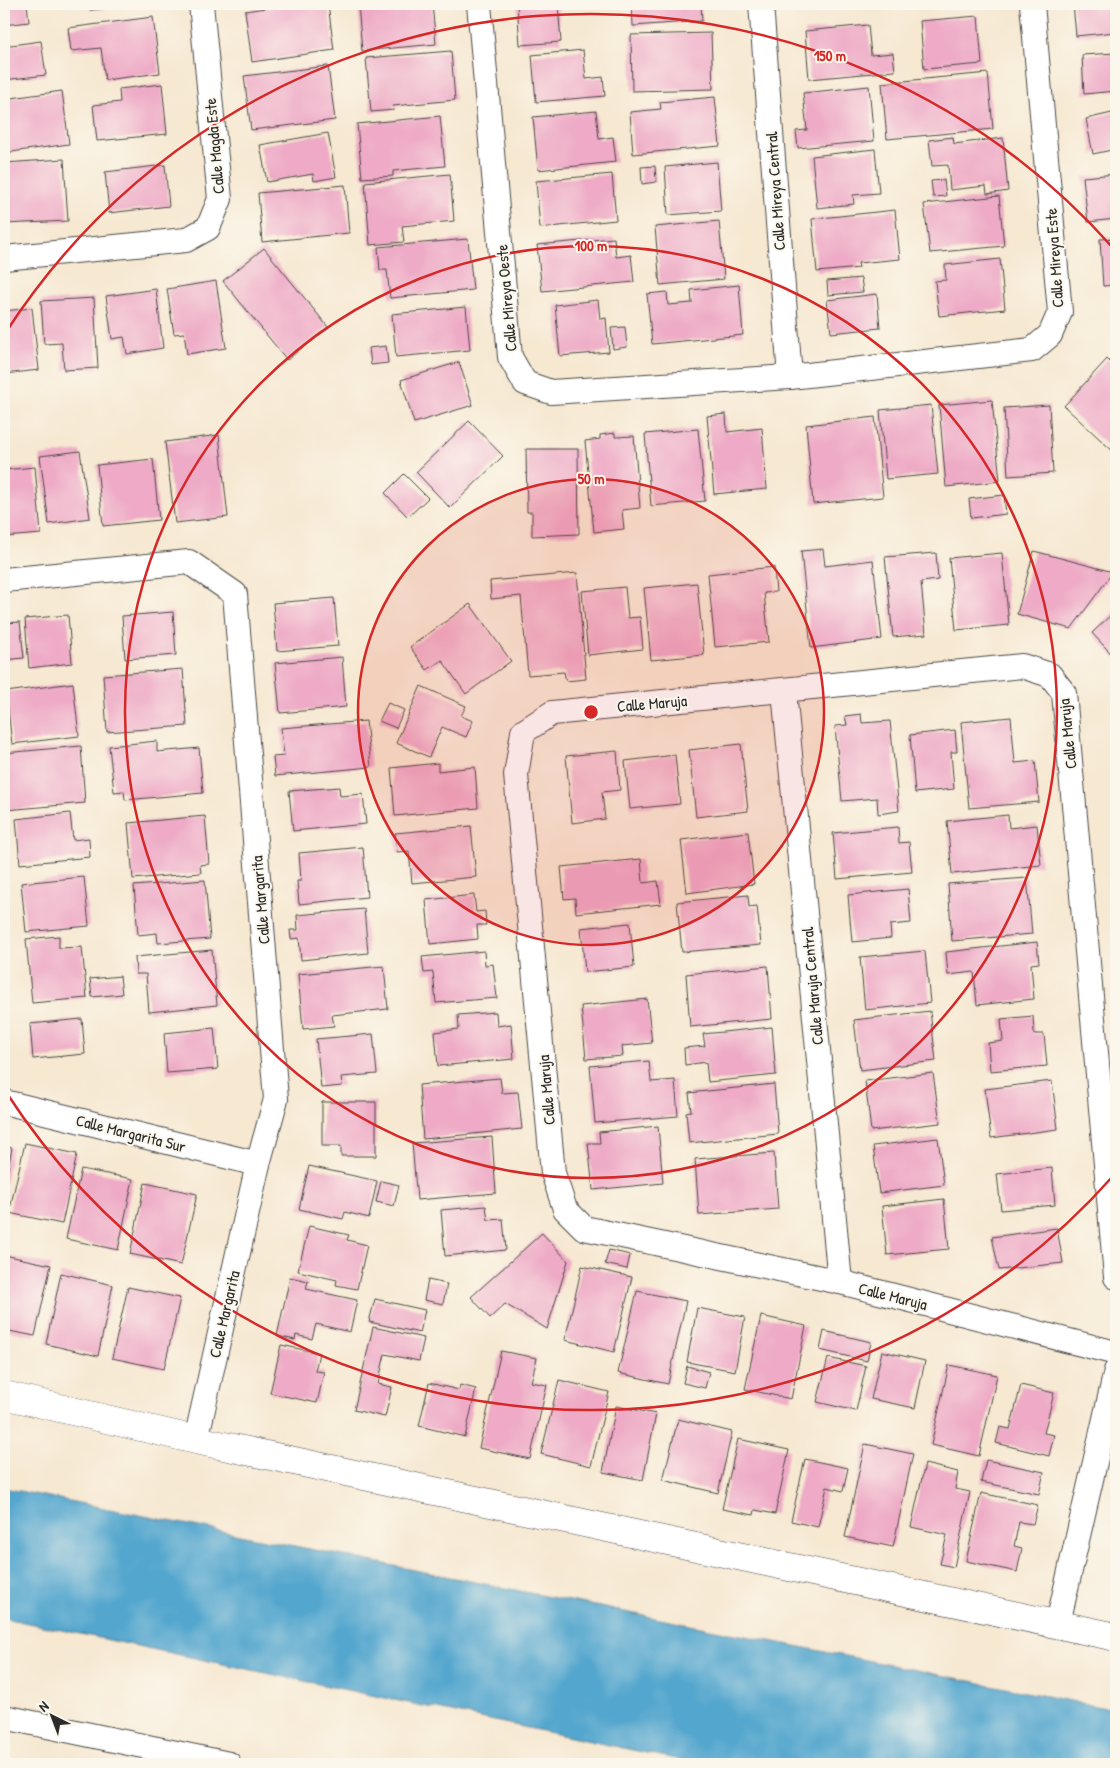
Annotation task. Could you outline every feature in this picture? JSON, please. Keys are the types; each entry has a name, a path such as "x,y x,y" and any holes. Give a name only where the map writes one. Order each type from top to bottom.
{"street":[{"name":"Calle Magda Este","path":"4,258 186,240 208,228 220,199 201,4"},
{"name":"Calle Mireya Oeste","path":"479,4 510,357 525,383 550,392 790,377"},
{"name":"Calle Mireya Central","path":"761,4 790,377"},
{"name":"Calle Mireya Este","path":"790,377 1032,350 1050,335 1060,312 1032,4"},
{"name":"Calle Margarita","path":"4,580 189,562 235,594 276,1099 258,1164 196,1440"},
{"name":"Calle Maruja","path":"1116,1276 1064,692 1050,675 1022,666 552,713 523,732 516,775 554,1173 564,1209 584,1228 840,1282 1116,1353"},
{"name":"Calle Maruja Central","path":"784,691 840,1282"},
{"name":"Calle Margarita Sur","path":"4,1095 258,1164"},
{"path":"1058,1623 1116,1371"},
{"path":"4,1395 196,1440 1058,1623 1116,1637"},
{"path":"4,1717 229,1764"}],"water":[{"path":"4,1488 1116,1710 1116,1764 699,1764 4,1618"}],"building":[{"path":"4,4 27,4 29,22 4,25"},
{"path":"89,4 135,4 135,5 90,10"},
{"path":"292,4 328,4 334,50 252,62 245,11"},
{"path":"358,4 432,4 436,44 362,51"},
{"path":"517,4 558,4 561,42 520,45"},
{"path":"632,4 701,4 702,21 633,26"},
{"path":"1073,4 1116,4 1116,32 1076,36"},
{"path":"978,16 982,64 924,69 920,21"},
{"path":"153,17 160,73 105,80 101,48 71,51 68,28"},
{"path":"868,25 871,55 893,53 895,71 809,79 805,31"},
{"path":"711,33 713,89 632,91 631,35"},
{"path":"41,41 46,75 4,80 4,46"},
{"path":"583,50 586,79 603,77 605,96 536,102 532,55"},
{"path":"451,51 455,100 393,106 394,110 371,112 366,58"},
{"path":"1116,53 1116,91 1084,94 1082,55"},
{"path":"328,66 335,120 251,130 244,76"},
{"path":"988,73 993,129 887,139 882,83"},
{"path":"162,84 167,134 97,141 93,105 120,102 119,89"},
{"path":"869,86 874,141 798,148 796,131 807,130 803,93"},
{"path":"62,91 69,144 4,153 4,99"},
{"path":"715,97 720,146 633,154 630,112 661,109 660,102"},
{"path":"596,111 599,139 613,137 616,162 538,170 533,117"},
{"path":"1116,112 1116,149 1093,154 1086,119"},
{"path":"440,116 445,166 393,171 393,176 362,178 357,124"},
{"path":"328,133 336,177 314,181 313,174 267,182 260,145"},
{"path":"953,137 954,144 1003,138 1008,191 987,194 986,186 950,190 948,165 932,166 929,140"},
{"path":"875,149 879,193 853,195 854,204 817,208 812,156"},
{"path":"64,159 68,221 4,224 4,163"},
{"path":"717,162 721,211 668,215 665,167"},
{"path":"165,165 169,206 109,213 105,172"},
{"path":"655,166 656,182 642,184 641,167"},
{"path":"450,174 454,221 402,226 404,242 370,245 365,182"},
{"path":"612,174 616,220 540,228 536,181"},
{"path":"1116,174 1116,219 1088,222 1083,177"},
{"path":"944,180 946,196 933,197 931,181"},
{"path":"345,185 349,233 262,242 258,193"},
{"path":"999,196 1004,246 930,253 924,204"},
{"path":"895,210 900,259 858,263 859,268 817,272 812,219"},
{"path":"719,221 724,279 660,285 655,227"},
{"path":"614,238 616,257 631,255 634,282 542,291 537,245"},
{"path":"1116,238 1116,285 1103,286 1100,239"},
{"path":"468,239 473,290 390,298 387,270 380,270 378,247"},
{"path":"264,248 328,327 287,360 223,281"},
{"path":"1000,259 1005,309 939,316 935,281 946,280 945,265"},
{"path":"861,278 863,292 828,295 827,281"},
{"path":"216,281 226,348 187,354 184,333 174,334 167,289"},
{"path":"739,285 743,335 652,344 647,294 667,292 668,305 692,303 691,290"},
{"path":"156,289 163,348 127,354 124,337 112,339 106,296"},
{"path":"877,294 880,328 831,333 827,300"},
{"path":"94,298 98,368 64,370 62,343 44,344 41,301"},
{"path":"598,300 600,319 606,318 609,352 560,356 555,305"},
{"path":"1113,300 1116,300 1116,317 1115,317"},
{"path":"466,307 470,350 396,357 392,314"},
{"path":"32,308 39,370 4,374 4,311"},
{"path":"625,327 627,347 613,349 611,328"},
{"path":"386,346 388,363 371,365 369,348"},
{"path":"1107,359 1116,368 1116,454 1064,406"},
{"path":"459,362 473,405 414,423 401,380"},
{"path":"992,400 1000,481 946,487 939,405"},
{"path":"931,405 938,474 886,479 880,410"},
{"path":"1049,405 1053,473 1008,476 1004,408"},
{"path":"726,414 727,432 762,428 767,489 714,494 707,416"},
{"path":"875,417 883,497 813,504 806,425"},
{"path":"469,421 503,456 450,508 416,472"},
{"path":"698,429 705,501 651,506 645,434"},
{"path":"615,433 615,437 634,436 640,508 622,510 624,529 594,532 585,441 600,439 600,435"},
{"path":"219,435 228,517 175,523 165,442"},
{"path":"526,449 578,449 579,534 532,536 532,512 527,512"},
{"path":"80,451 90,518 49,524 40,456"},
{"path":"153,459 159,520 103,526 97,465"},
{"path":"35,467 41,534 4,537 4,470"},
{"path":"404,474 428,498 408,517 385,493"},
{"path":"1004,495 1006,514 971,518 969,499"},
{"path":"823,549 825,566 873,560 882,639 811,648 801,551"},
{"path":"1034,551 1113,572 1071,629 1017,614"},
{"path":"936,553 938,580 921,582 926,634 893,637 885,557"},
{"path":"1002,553 1009,625 956,630 949,558"},
{"path":"774,567 776,592 764,593 769,642 715,647 708,574"},
{"path":"577,573 586,679 566,681 564,672 528,675 521,596 491,599 490,581"},
{"path":"697,583 704,655 651,660 644,588"},
{"path":"625,587 628,618 640,617 643,649 588,655 582,591"},
{"path":"334,598 338,646 277,651 273,603"},
{"path":"470,604 511,661 466,694 442,660 427,670 410,647"},
{"path":"1116,610 1116,659 1092,633"},
{"path":"173,612 176,655 125,659 122,616"},
{"path":"68,615 72,663 29,668 25,619"},
{"path":"20,622 24,658 4,660 4,623"},
{"path":"342,657 346,707 280,713 275,663"},
{"path":"183,669 187,726 107,732 103,675"},
{"path":"73,683 79,736 12,744 6,692"},
{"path":"421,686 466,706 461,716 473,721 466,737 442,727 429,757 396,743"},
{"path":"388,703 404,710 396,728 379,721"},
{"path":"861,714 862,723 890,721 899,811 878,814 877,798 842,801 835,726 847,725 845,716"},
{"path":"1011,717 1015,763 1035,761 1039,802 969,808 961,722"},
{"path":"366,721 371,767 275,776 273,757 284,756 281,728"},
{"path":"955,730 957,752 951,752 954,789 915,793 910,735"},
{"path":"157,741 157,752 199,748 203,793 125,800 124,791 114,792 109,746"},
{"path":"741,744 748,811 696,817 689,750"},
{"path":"81,746 85,803 6,810 4,753"},
{"path":"617,751 620,790 602,792 605,819 572,823 566,756"},
{"path":"675,755 680,804 630,809 625,761"},
{"path":"438,763 438,771 475,767 478,808 395,816 391,768"},
{"path":"339,787 340,796 363,794 366,824 293,831 289,791"},
{"path":"70,813 73,840 89,838 90,857 20,864 16,819"},
{"path":"1008,815 1009,828 1037,825 1041,865 952,874 947,821"},
{"path":"205,816 209,864 200,865 201,873 133,879 128,823"},
{"path":"471,826 476,877 412,883 409,851 397,852 395,833"},
{"path":"898,827 899,843 909,842 912,872 837,879 833,833"},
{"path":"748,832 754,884 687,893 681,840"},
{"path":"363,847 367,897 299,904 297,881 301,881 299,853"},
{"path":"641,859 643,883 658,881 661,904 576,913 575,898 564,899 561,867"},
{"path":"84,877 89,926 26,932 21,883"},
{"path":"1027,878 1032,934 952,941 948,884"},
{"path":"205,880 210,939 158,943 157,933 138,935 134,886"},
{"path":"908,889 911,923 890,925 891,938 852,942 848,895"},
{"path":"474,895 476,912 485,911 486,925 477,925 478,939 430,944 426,900"},
{"path":"748,895 749,907 757,906 761,945 682,952 677,902"},
{"path":"364,909 368,953 301,960 299,938 291,939 290,930 298,930 297,915"},
{"path":"630,923 634,967 585,972 581,928"},
{"path":"59,936 59,948 82,947 87,998 32,1003 26,939"},
{"path":"1037,942 1039,963 1031,964 1034,999 977,1005 974,972 948,975 946,952"},
{"path":"212,950 217,1005 149,1012 146,974 136,974 135,957"},
{"path":"484,951 485,965 493,964 497,998 436,1003 433,972 424,973 422,957"},
{"path":"925,951 930,1003 865,1010 860,957"},
{"path":"384,966 388,1009 332,1015 334,1026 303,1029 298,974"},
{"path":"768,966 772,1019 690,1027 686,974"},
{"path":"120,976 122,994 92,997 90,979"},
{"path":"647,999 652,1043 622,1046 623,1056 586,1059 581,1006"},
{"path":"930,1011 936,1061 860,1070 854,1020"},
{"path":"496,1012 497,1026 511,1024 514,1059 438,1066 435,1032 459,1029 458,1015"},
{"path":"1033,1016 1034,1034 1044,1034 1047,1066 990,1071 988,1043 1003,1041 1001,1019"},
{"path":"82,1019 85,1054 33,1059 30,1024"},
{"path":"772,1027 776,1075 708,1082 706,1062 685,1065 684,1048 705,1046 703,1034"},
{"path":"214,1028 218,1069 167,1073 164,1033"},
{"path":"373,1034 377,1074 341,1077 342,1086 321,1088 316,1039"},
{"path":"649,1061 651,1082 675,1080 678,1116 595,1123 590,1066"},
{"path":"933,1073 940,1123 871,1131 865,1081"},
{"path":"500,1078 502,1093 518,1092 522,1129 423,1139 419,1085"},
{"path":"1052,1081 1058,1129 991,1138 985,1089"},
{"path":"774,1084 778,1134 689,1143 686,1112 691,1111 689,1093"},
{"path":"322,1102 376,1102 376,1156 341,1156 341,1146 322,1146"},
{"path":"658,1126 663,1183 593,1190 588,1143 600,1143 599,1132"},
{"path":"492,1137 496,1193 417,1200 412,1143"},
{"path":"938,1138 944,1185 879,1193 873,1146"},
{"path":"25,1143 77,1154 62,1224 9,1213"},
{"path":"4,1146 12,1148 5,1183 4,1183"},
{"path":"774,1153 778,1209 699,1215 695,1159"},
{"path":"309,1166 377,1181 369,1218 345,1212 343,1219 299,1209"},
{"path":"1052,1168 1055,1205 1001,1210 997,1174"},
{"path":"81,1169 133,1179 118,1250 66,1239"},
{"path":"381,1181 399,1185 394,1206 376,1202"},
{"path":"145,1183 197,1194 181,1265 130,1254"},
{"path":"944,1199 949,1249 887,1255 882,1206"},
{"path":"486,1206 488,1220 503,1219 506,1250 445,1256 441,1210"},
{"path":"309,1226 349,1235 347,1240 367,1245 357,1289 336,1285 337,1280 298,1271"},
{"path":"1057,1228 1063,1263 999,1270 992,1237"},
{"path":"542,1233 568,1261 547,1329 505,1304 490,1318 471,1297"},
{"path":"609,1250 630,1255 627,1269 605,1264"},
{"path":"4,1255 51,1265 35,1336 4,1330"},
{"path":"582,1266 632,1277 614,1352 565,1340"},
{"path":"61,1273 113,1285 98,1356 46,1344"},
{"path":"290,1277 308,1281 306,1289 357,1300 350,1332 316,1324 312,1339 296,1335 295,1340 277,1336"},
{"path":"428,1280 447,1284 443,1304 424,1300"},
{"path":"128,1287 180,1298 164,1369 112,1358"},
{"path":"637,1291 686,1301 668,1384 618,1373"},
{"path":"375,1299 425,1310 420,1333 369,1322"},
{"path":"697,1308 745,1317 735,1371 687,1362"},
{"path":"761,1316 806,1326 791,1399 745,1389"},
{"path":"373,1327 424,1338 419,1361 385,1354 378,1384 392,1387 385,1417 354,1410"},
{"path":"824,1331 871,1342 867,1361 820,1350"},
{"path":"281,1345 319,1353 315,1371 324,1372 317,1403 270,1393"},
{"path":"501,1351 537,1358 531,1382 547,1385 530,1459 479,1448"},
{"path":"882,1351 925,1361 915,1408 871,1399"},
{"path":"828,1358 866,1366 856,1411 817,1402"},
{"path":"949,1365 997,1375 979,1456 931,1445"},
{"path":"687,1366 709,1372 705,1388 683,1383"},
{"path":"559,1380 609,1392 591,1466 541,1454"},
{"path":"429,1383 459,1390 460,1385 476,1389 465,1437 419,1426"},
{"path":"1021,1385 1054,1393 1044,1433 1054,1435 1049,1456 996,1443 1000,1427 1010,1429"},
{"path":"616,1406 656,1414 643,1480 603,1472"},
{"path":"678,1419 732,1432 718,1493 663,1480"},
{"path":"738,1439 789,1450 775,1514 755,1510 754,1515 722,1509"},
{"path":"865,1444 913,1454 893,1547 845,1537"},
{"path":"805,1459 848,1468 843,1491 827,1487 818,1527 791,1521"},
{"path":"986,1460 1044,1472 1039,1494 981,1482"},
{"path":"925,1464 958,1472 955,1489 970,1492 954,1567 940,1564 947,1535 911,1527"},
{"path":"981,1493 1038,1505 1033,1524 1019,1522 1014,1546 1022,1548 1017,1572 966,1561"}]}
